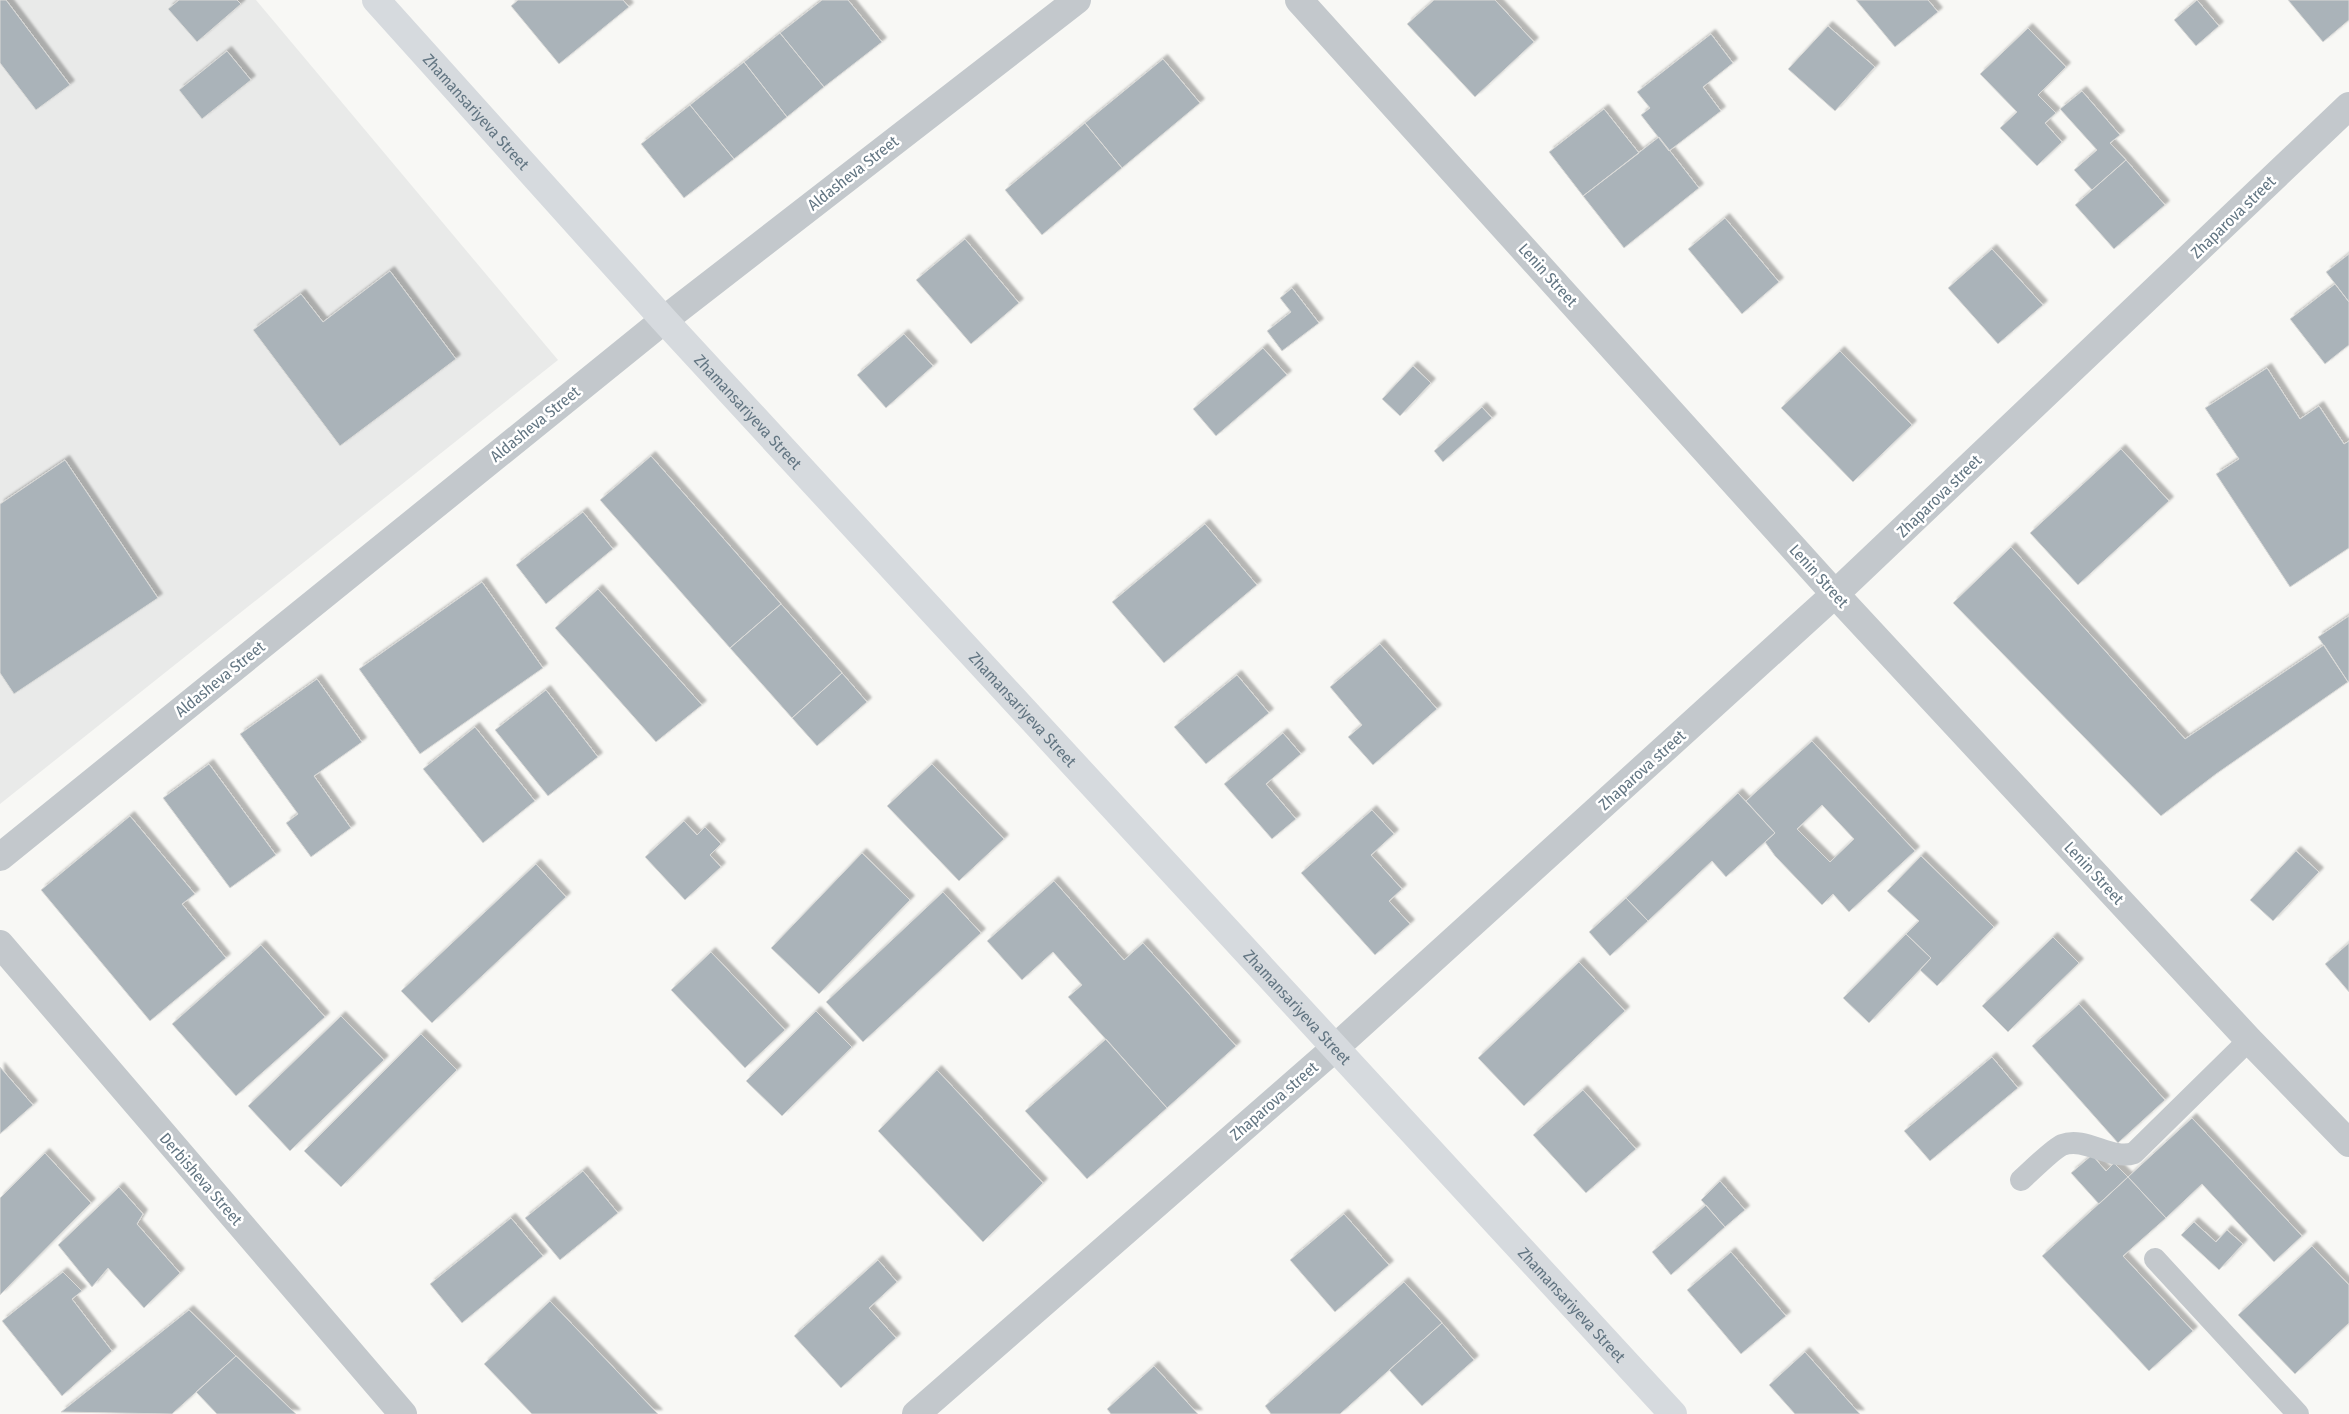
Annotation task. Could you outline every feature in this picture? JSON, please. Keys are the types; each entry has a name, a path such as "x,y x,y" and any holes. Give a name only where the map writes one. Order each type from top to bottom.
{"main road":[{"name":"Zhamansariyeva Street","path":"376,0 664,320 1674,1414"}],"street":[{"name":"Aldasheva Street","path":"0,857 664,320 1077,0"},
{"name":"Lenin Street","path":"1299,0 1836,594 2249,1040 2349,1143"},
{"name":"Zhaparova street","path":"916,1414 1336,1048 1836,594 2349,106"},
{"name":"Derbisheva Street","path":"0,944 403,1414"}],"lane":[{"path":"2021,1180 2062,1145 2080,1144 2125,1156 2134,1153 2249,1040"},
{"path":"2155,1259 2298,1414"}],"shaded area":[{"path":"0,0 256,0 558,360 0,804"}],"building":[{"path":"0,0 6,0 70,85 36,110 0,63"},
{"path":"179,0 237,0 241,4 197,42 168,9"},
{"path":"518,0 623,0 629,7 559,64 511,6"},
{"path":"822,0 848,0 882,42 824,87 780,33"},
{"path":"1434,0 1495,0 1534,42 1475,97 1407,24"},
{"path":"1856,0 1928,0 1938,12 1895,47"},
{"path":"2197,0 2219,26 2196,46 2174,20"},
{"path":"2288,0 2349,0 2349,20 2323,42"},
{"path":"1828,26 1875,67 1835,111 1788,69"},
{"path":"2028,28 2066,67 2038,95 2056,113 2045,123 2062,142 2037,166 2000,128 2017,112 1980,74"},
{"path":"780,33 824,87 787,117 744,62"},
{"path":"1711,34 1733,63 1703,87 1721,111 1669,151 1641,115 1650,108 1637,92"},
{"path":"227,51 251,80 202,119 179,90"},
{"path":"1163,59 1200,103 1122,168 1085,123"},
{"path":"744,62 787,117 734,159 690,105"},
{"path":"2082,91 2120,135 2110,143 2126,160 2092,190 2074,170 2097,150 2060,109"},
{"path":"690,105 734,159 684,198 641,144"},
{"path":"1604,109 1639,153 1583,196 1549,152"},
{"path":"1085,123 1122,168 1042,235 1005,190"},
{"path":"1659,137 1699,188 1624,248 1583,196"},
{"path":"2126,160 2165,205 2114,249 2075,205"},
{"path":"1725,218 1779,282 1742,314 1688,249"},
{"path":"965,239 1019,303 971,344 916,280"},
{"path":"1992,249 2043,305 1998,344 1948,288"},
{"path":"2349,254 2349,302 2326,272"},
{"path":"390,271 456,359 340,446 253,330 301,294 323,322"},
{"path":"2335,284 2349,302 2349,345 2325,364 2290,319"},
{"path":"1292,288 1319,323 1282,351 1267,331 1291,312 1280,298"},
{"path":"904,334 933,366 886,408 857,375"},
{"path":"1263,348 1287,375 1216,436 1193,409"},
{"path":"1840,351 1912,425 1853,482 1781,408"},
{"path":"1413,366 1431,383 1400,416 1382,399"},
{"path":"2267,368 2300,419 2319,406 2344,444 2349,441 2349,548 2290,587 2216,474 2239,459 2205,408"},
{"path":"1482,407 1492,418 1443,462 1434,451"},
{"path":"2121,449 2169,501 2078,585 2030,533"},
{"path":"651,456 781,604 730,648 600,500"},
{"path":"65,460 158,598 14,694 0,673 0,504"},
{"path":"583,512 613,549 546,604 516,565"},
{"path":"1205,524 1257,585 1164,663 1112,602"},
{"path":"2011,547 2185,739 2324,645 2348,682 2216,774 2161,816 1953,603"},
{"path":"482,582 543,668 420,754 359,669"},
{"path":"598,589 702,705 656,742 555,628"},
{"path":"781,604 842,673 792,718 730,648"},
{"path":"2349,616 2349,681 2348,682 2318,637"},
{"path":"1380,644 1437,709 1373,765 1348,737 1362,725 1330,687"},
{"path":"842,673 867,702 817,746 792,718"},
{"path":"1237,675 1269,713 1206,764 1174,727"},
{"path":"317,679 362,742 314,776 351,828 311,857 286,823 298,814 240,734"},
{"path":"546,690 598,757 548,796 495,730"},
{"path":"475,727 535,801 483,843 423,769"},
{"path":"1283,733 1301,754 1266,784 1296,819 1272,839 1224,784"},
{"path":"1812,741 1915,851 1849,912 1833,894 1822,905 1775,856 1765,842 1775,833 1746,801","holes":["1822,805 1854,839 1830,862 1797,829"]},
{"path":"209,764 276,855 230,888 163,798"},
{"path":"932,764 1004,839 959,881 887,806"},
{"path":"1738,793 1775,833 1726,877 1712,861 1648,921 1626,898"},
{"path":"1372,810 1394,834 1371,855 1402,889 1389,901 1410,924 1375,955 1301,873"},
{"path":"130,816 195,894 182,904 226,958 150,1021 41,890"},
{"path":"684,821 697,835 705,827 721,844 710,855 721,867 685,900 645,857"},
{"path":"2296,851 2319,872 2273,921 2250,900"},
{"path":"862,853 910,900 819,994 771,948"},
{"path":"1921,856 1994,927 1937,986 1920,970 1931,958 1906,934 1919,921 1887,891"},
{"path":"536,864 566,897 432,1023 401,991"},
{"path":"1054,881 1124,960 1143,943 1236,1046 1167,1108 1068,997 1082,985 1053,952 1022,980 987,941"},
{"path":"943,892 981,933 863,1042 826,1002"},
{"path":"1626,898 1648,921 1610,956 1589,932"},
{"path":"1906,934 1931,958 1869,1023 1843,998"},
{"path":"2053,937 2079,963 2008,1032 1982,1006"},
{"path":"2349,943 2349,992 2325,964"},
{"path":"261,945 325,1017 236,1096 172,1024"},
{"path":"711,952 785,1030 745,1068 671,990"},
{"path":"1579,962 1625,1011 1524,1106 1478,1058"},
{"path":"2079,1004 2165,1100 2118,1143 2032,1046"},
{"path":"816,1011 852,1047 782,1116 746,1081"},
{"path":"341,1016 384,1060 290,1151 248,1106"},
{"path":"421,1034 457,1070 341,1187 304,1151"},
{"path":"1106,1039 1167,1108 1087,1179 1025,1111"},
{"path":"1992,1057 2018,1088 1930,1161 1904,1131"},
{"path":"0,1067 33,1105 0,1134"},
{"path":"937,1070 1043,1183 983,1242 878,1131"},
{"path":"1583,1090 1636,1149 1586,1193 1533,1135"},
{"path":"2192,1118 2302,1236 2274,1262 2202,1184 2166,1218 2128,1177"},
{"path":"45,1153 91,1203 0,1295 0,1198"},
{"path":"2092,1155 2106,1171 2114,1163 2128,1177 2099,1204 2071,1173"},
{"path":"583,1171 618,1213 560,1260 525,1218"},
{"path":"2128,1177 2166,1218 2123,1256 2193,1331 2149,1371 2042,1256"},
{"path":"1720,1181 1745,1210 1725,1227 1701,1200"},
{"path":"119,1187 143,1214 137,1224 180,1273 144,1308 108,1268 92,1287 58,1245"},
{"path":"1706,1205 1725,1227 1671,1275 1652,1252"},
{"path":"1344,1214 1389,1265 1335,1312 1290,1260"},
{"path":"511,1218 543,1256 462,1323 430,1284"},
{"path":"2194,1222 2216,1242 2227,1230 2243,1244 2219,1270 2181,1235"},
{"path":"2312,1246 2349,1285 2349,1323 2295,1374 2238,1315"},
{"path":"1731,1252 1786,1316 1741,1354 1687,1290"},
{"path":"878,1260 897,1282 869,1308 896,1338 841,1388 794,1336"},
{"path":"63,1272 82,1291 72,1299 112,1351 62,1396 2,1321"},
{"path":"1404,1282 1442,1323 1340,1414 1271,1414 1265,1406"},
{"path":"550,1301 658,1414 532,1414 484,1364"},
{"path":"189,1310 236,1356 172,1414 61,1412"},
{"path":"1442,1323 1474,1360 1422,1406 1389,1370"},
{"path":"1805,1352 1860,1414 1795,1414 1769,1385"},
{"path":"236,1356 296,1414 217,1414 196,1392"},
{"path":"1154,1366 1198,1414 1111,1414 1107,1409"}]}
